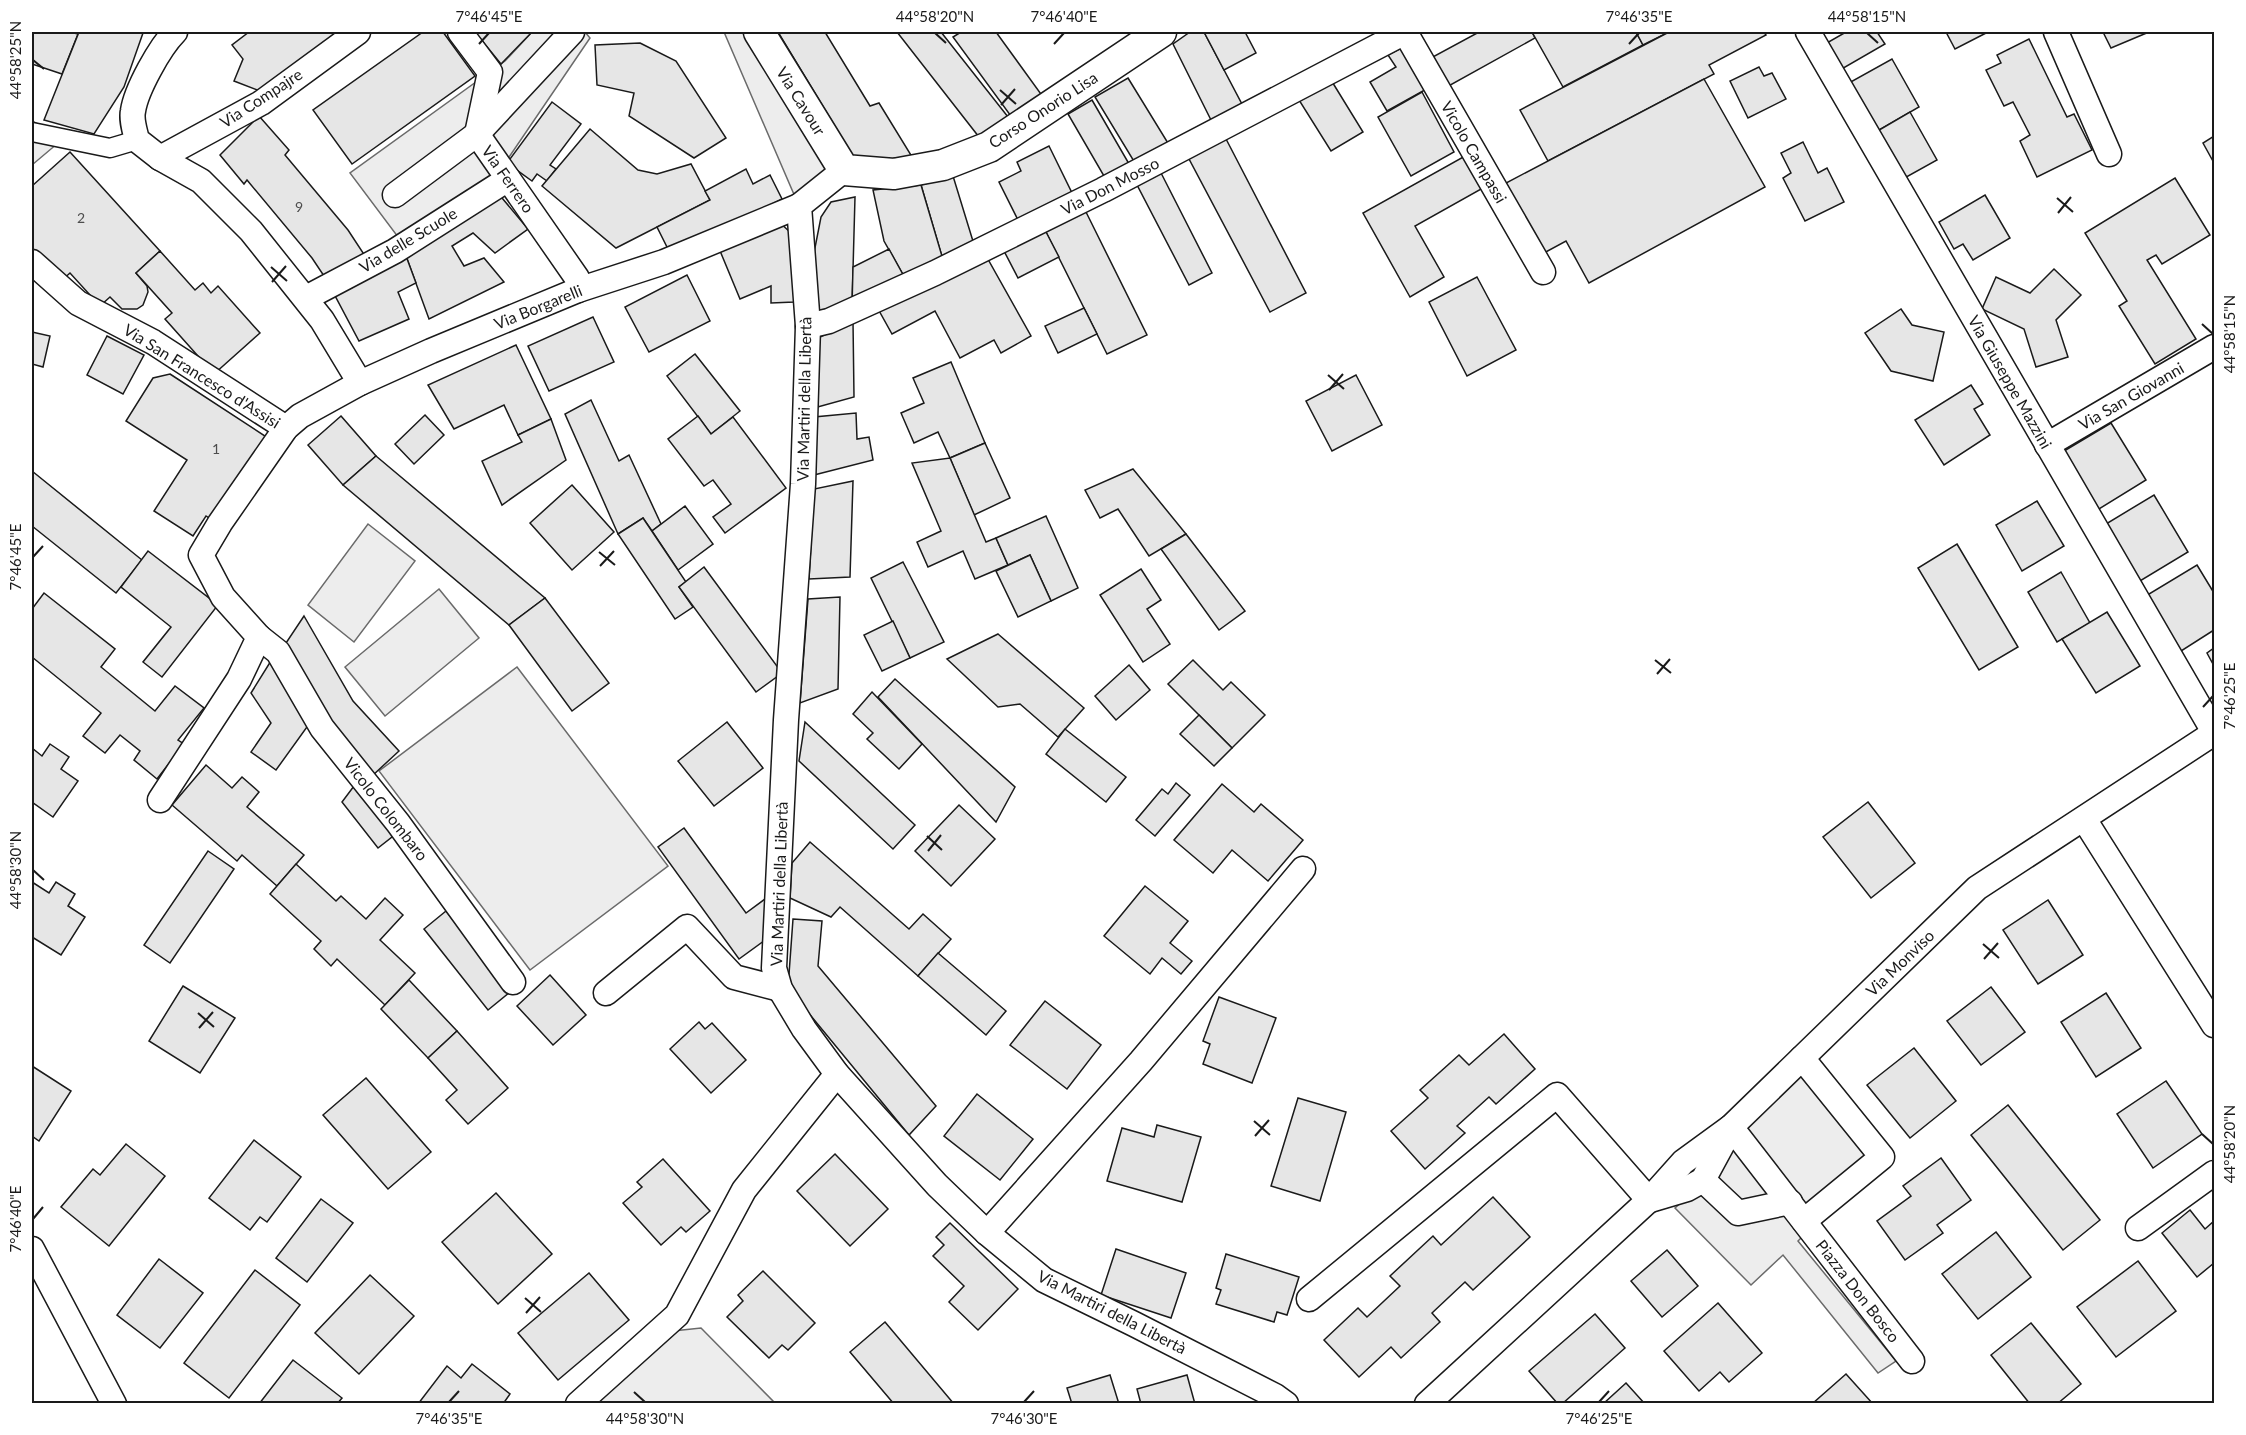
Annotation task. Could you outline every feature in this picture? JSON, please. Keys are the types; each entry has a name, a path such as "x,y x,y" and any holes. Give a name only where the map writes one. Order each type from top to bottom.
{"street":[{"name":"Via Compajre","path":"160,159 261,103 358,32"},
{"name":"Via Ferrero","path":"460,32 490,72 477,134 577,278 578,290"},
{"path":"395,195 477,134 572,32"},
{"name":"Via Cavour","path":"759,32 844,170"},
{"name":"Corso Onorio Lisa","path":"844,170 894,174 943,165 989,147 1161,32"},
{"name":"Vicolo Campassi","path":"1405,32 1543,272"},
{"name":"Via Don Mosso","path":"808,326 829,321 1040,221 1288,95 1405,32"},
{"name":"Via Giuseppe Mazzini","path":"1808,32 2214,733"},
{"path":"2055,32 2109,154"},
{"path":"166,34 132,112 136,140 160,159 201,181 251,231 322,320 360,383"},
{"path":"32,132 110,148 136,140"},
{"path":"800,206 844,170"},
{"name":"Via delle Scuole","path":"306,298 395,250 508,179"},
{"name":"Via Martiri della Libertà","path":"800,206 808,326 803,484 786,720 774,968 780,989 804,1029 837,1074 937,1185 987,1233 1044,1281 1134,1324 1275,1396 1286,1404"},
{"name":"Via Borgarelli","path":"286,429 300,416 360,383 578,290 664,262 800,206"},
{"name":"Via San Francesco d'Assisi","path":"32,262 78,303 153,342 286,429"},
{"name":"Via San Giovanni","path":"2047,445 2214,347"},
{"name":"Vicolo Colombaro","path":"286,429 220,523 201,555 223,597 259,637 278,652 322,728 398,823 513,982"},
{"path":"160,800 239,680 259,637"},
{"name":"Via Monviso","path":"1731,1127 1977,888 2214,733"},
{"path":"2084,819 2214,1025"},
{"path":"987,1233 1141,1061 1303,869"},
{"path":"606,993 687,927 734,977 780,989"},
{"path":"1704,1180 1738,1213 1797,1211 1882,1157 1802,1058"},
{"path":"578,1404 678,1315 744,1190 837,1074"},
{"path":"1309,1299 1557,1095 1649,1200"},
{"path":"1649,1200 1687,1189 1704,1180 1731,1127"},
{"path":"1427,1404 1649,1200 1683,1162 1731,1127"},
{"name":"Piazza Don Bosco","path":"1731,1127 1912,1361"},
{"path":"2138,1228 2214,1173"},
{"path":"32,1249 114,1404"}],"shaded area":[{"path":"532,32 585,32 590,38 501,169 407,249 350,173 505,61"},
{"path":"724,32 759,32 844,170 799,206"},
{"path":"32,121 64,138 32,165"},
{"path":"368,524 415,561 354,642 308,605"},
{"path":"439,589 479,638 385,716 345,667"},
{"path":"517,667 668,866 530,970 379,771"},
{"path":"1802,1058 1882,1157 1804,1221 1731,1127"},
{"path":"1729,1141 1804,1235 1798,1241 1896,1361 1878,1373 1783,1255 1751,1285 1675,1208 1717,1170"},
{"path":"701,1328 775,1403 596,1404 673,1331"}],"building":[{"path":"32,32 78,34 62,74 32,64"},
{"path":"79,32 143,33 124,87 94,134 44,120"},
{"path":"249,32 331,32 335,37 260,91 234,81 243,59 232,45"},
{"path":"423,32 443,32 475,76 352,164 313,110"},
{"path":"475,32 532,32 501,64"},
{"path":"778,32 825,32 870,106 879,103 914,160 857,163"},
{"path":"897,32 941,32 1012,122 979,137"},
{"path":"961,32 996,32 1046,101 1016,123 953,37"},
{"path":"1190,32 1204,32 1244,108 1213,124 1173,44"},
{"path":"1204,32 1245,32 1256,53 1224,70"},
{"path":"1479,32 1532,32 1535,38 1445,88 1429,59"},
{"path":"1532,32 1636,32 1643,45 1563,87"},
{"path":"1636,32 1669,32 1643,45"},
{"path":"1669,32 1764,32 1766,35 1709,65 1714,74 1548,161 1520,110"},
{"path":"1846,32 1877,32 1885,44 1840,70 1825,44"},
{"path":"1946,32 1988,32 1955,49"},
{"path":"2103,32 2149,32 2111,48"},
{"path":"2029,39 2067,117 2074,114 2092,150 2037,177 2020,141 2030,135 2013,102 2004,106 1986,70 2001,63 1997,55"},
{"path":"640,43 676,61 726,138 694,158 629,116 634,93 597,85 595,45"},
{"path":"1409,44 1432,86 1387,111 1370,82 1396,67 1388,55"},
{"path":"1892,59 1919,107 1874,133 1847,84"},
{"path":"1759,67 1764,76 1772,73 1786,99 1748,118 1730,81"},
{"path":"1128,78 1171,148 1138,168 1095,97"},
{"path":"1704,79 1765,187 1589,283 1566,241 1544,253 1506,183"},
{"path":"1331,80 1363,132 1331,151 1299,100"},
{"path":"1422,92 1454,152 1411,176 1378,117"},
{"path":"1092,100 1132,169 1108,183 1068,114"},
{"path":"552,102 581,124 550,165 556,169 547,181 537,174 532,181 507,163"},
{"path":"1910,112 1937,160 1901,180 1874,133"},
{"path":"259,116 289,150 285,155 348,230 367,259 328,282 312,258 247,180 244,184 220,155"},
{"path":"590,129 638,170 657,174 691,164 710,200 616,248 542,186"},
{"path":"2214,136 2214,163 2203,143"},
{"path":"1225,137 1306,293 1270,312 1188,157"},
{"path":"1803,142 1818,173 1827,168 1844,202 1805,221 1783,178 1791,173 1781,153"},
{"path":"1049,146 1073,195 1019,222 999,182 1021,171 1017,162"},
{"path":"70,152 160,251 136,273 147,286 148,292 143,305 137,309 122,309 110,297 100,306 70,273 60,282 32,250 32,186"},
{"path":"1465,156 1483,188 1415,226 1444,277 1410,297 1363,213"},
{"path":"746,169 753,184 770,175 782,199 671,255 657,227 710,200 705,191"},
{"path":"1159,169 1212,273 1189,285 1135,181"},
{"path":"953,176 976,251 943,260 921,185"},
{"path":"2175,178 2210,235 2162,264 2156,255 2147,260 2196,339 2155,364 2119,306 2127,301 2085,233"},
{"path":"921,185 944,263 906,280 884,241 873,190"},
{"path":"497,192 528,229 495,253 473,233 452,246 464,266 484,258 504,282 429,319 406,256"},
{"path":"1985,195 2010,238 1973,260 1963,244 1954,249 1939,222"},
{"path":"855,197 852,306 816,321 813,258 821,217 831,202"},
{"path":"1085,210 1147,335 1107,354 1045,230"},
{"path":"778,221 791,233 794,302 771,303 771,286 740,299 718,246"},
{"path":"1045,230 1059,257 1018,278 1004,251"},
{"path":"889,249 906,280 852,306 853,267"},
{"path":"160,251 195,290 203,283 211,293 218,286 260,333 214,374 165,319 172,313 136,273"},
{"path":"985,254 1031,336 1001,353 994,340 960,358 935,311 892,334 877,307"},
{"path":"406,256 416,283 398,292 409,319 359,341 332,290"},
{"path":"2054,269 2081,295 2056,320 2068,357 2036,367 2024,329 1982,309 1996,277 2030,293"},
{"path":"687,275 710,321 649,352 625,307"},
{"path":"1477,277 1516,350 1467,376 1429,302"},
{"path":"1084,308 1097,334 1058,353 1045,326"},
{"path":"1901,309 1912,325 1944,332 1933,381 1891,371 1865,333"},
{"path":"593,317 614,362 549,391 528,346"},
{"path":"853,321 854,397 814,408 816,339"},
{"path":"32,332 50,336 43,367 32,364"},
{"path":"107,336 144,355 123,394 87,375"},
{"path":"516,345 551,419 518,435 504,405 454,429 428,385"},
{"path":"695,354 740,411 711,434 667,376"},
{"path":"951,362 985,443 950,458 938,432 914,443 901,413 924,403 913,378"},
{"path":"170,374 268,438 215,522 206,516 193,536 154,511 187,460 126,421 153,378"},
{"path":"1356,375 1382,425 1332,451 1306,401"},
{"path":"1971,385 1983,404 1974,409 1990,435 1944,465 1915,420"},
{"path":"591,400 619,461 629,455 661,524 652,531 643,518 618,534 565,414"},
{"path":"856,413 857,439 869,437 873,460 814,475 814,417"},
{"path":"425,415 444,435 414,464 395,444"},
{"path":"341,416 376,456 343,485 308,445"},
{"path":"698,416 711,434 733,417 786,488 725,533 713,517 731,504 713,480 704,486 668,439"},
{"path":"551,419 566,460 502,505 482,461 522,442 518,435"},
{"path":"2111,423 2146,480 2094,512 2059,454"},
{"path":"985,443 1010,498 974,515 950,458"},
{"path":"376,456 545,598 509,625 343,485"},
{"path":"950,458 986,542 996,538 1008,565 975,579 963,551 928,567 917,542 941,531 912,463"},
{"path":"1133,469 1186,534 1149,556 1118,509 1100,518 1085,490"},
{"path":"32,471 142,560 116,593 32,526"},
{"path":"853,481 850,577 809,579 814,489"},
{"path":"572,485 614,532 572,570 530,523"},
{"path":"2154,495 2188,552 2135,584 2101,527"},
{"path":"2037,501 2064,546 2022,571 1996,525"},
{"path":"685,506 713,544 678,570 652,531"},
{"path":"1046,516 1078,588 1051,601 1030,555 1008,565 996,538"},
{"path":"643,518 686,582 679,587 693,607 675,619 618,534"},
{"path":"1186,534 1245,611 1219,630 1161,549"},
{"path":"1957,544 2018,647 1979,670 1918,568"},
{"path":"148,551 218,605 162,677 143,662 171,627 121,587"},
{"path":"1030,555 1051,601 1018,617 996,571"},
{"path":"903,562 944,642 910,658 871,578"},
{"path":"2197,565 2214,593 2214,630 2178,653 2144,597"},
{"path":"704,567 782,673 756,692 679,587"},
{"path":"1141,569 1161,600 1147,609 1170,644 1143,662 1100,595"},
{"path":"2061,572 2090,623 2057,642 2028,592"},
{"path":"44,593 115,649 101,667 155,711 175,686 204,708 178,740 184,744 157,779 134,760 140,751 120,735 105,753 83,736 101,713 32,657 32,609"},
{"path":"840,597 838,689 800,703 808,599"},
{"path":"545,598 609,683 572,711 509,625"},
{"path":"2107,612 2140,666 2096,693 2062,639"},
{"path":"304,616 353,701 399,751 372,776 330,728 282,649"},
{"path":"893,621 910,658 882,671 864,635"},
{"path":"998,634 1084,708 1058,737 1020,704 998,707 947,659"},
{"path":"2214,648 2214,666 2207,653"},
{"path":"274,656 312,720 276,770 251,752 271,723 251,693"},
{"path":"1193,660 1223,690 1231,682 1265,715 1232,748 1168,684"},
{"path":"1129,665 1150,690 1116,720 1095,696"},
{"path":"895,679 1015,787 996,822 878,697"},
{"path":"872,692 922,744 899,769 867,739 873,733 853,714"},
{"path":"1199,715 1232,748 1214,766 1180,734"},
{"path":"727,722 763,768 714,806 678,761"},
{"path":"805,722 915,825 893,849 799,761"},
{"path":"1065,729 1126,777 1106,802 1046,754"},
{"path":"50,744 69,757 61,769 78,781 53,817 32,802 32,748 42,756"},
{"path":"206,765 232,788 242,777 259,792 247,807 304,855 277,886 242,855 237,861 172,805"},
{"path":"357,782 397,833 378,848 342,802"},
{"path":"1176,783 1190,795 1155,836 1136,820 1162,789 1168,794"},
{"path":"1222,784 1254,812 1261,804 1303,840 1268,881 1232,850 1213,873 1174,840"},
{"path":"1868,802 1915,863 1871,898 1823,837"},
{"path":"959,805 995,839 951,886 915,851"},
{"path":"684,828 746,913 765,899 768,938 739,959 658,847"},
{"path":"810,842 909,929 923,914 951,939 918,976 840,907 831,917 790,898 792,863"},
{"path":"208,851 234,869 170,963 144,945"},
{"path":"296,864 336,901 341,896 366,919 385,898 403,915 380,940 415,973 385,1005 337,959 331,966 314,949 321,941 270,894"},
{"path":"32,882 49,893 56,882 75,894 68,906 85,917 61,955 32,937"},
{"path":"1145,886 1188,921 1170,943 1192,961 1181,974 1162,958 1150,974 1104,936"},
{"path":"2048,900 2083,955 2038,984 2003,930"},
{"path":"446,911 510,992 488,1010 424,929"},
{"path":"793,919 822,921 818,966 936,1106 909,1135 788,988"},
{"path":"938,953 1006,1011 986,1035 918,976"},
{"path":"550,975 586,1015 553,1045 517,1006"},
{"path":"409,980 457,1031 428,1058 381,1009"},
{"path":"183,986 235,1018 200,1073 149,1041"},
{"path":"1991,987 2025,1032 1981,1065 1947,1021"},
{"path":"2106,993 2141,1048 2096,1077 2061,1022"},
{"path":"1219,997 1276,1018 1252,1083 1203,1064 1210,1044 1203,1041"},
{"path":"1045,1001 1101,1045 1067,1089 1010,1045"},
{"path":"699,1022 705,1029 712,1023 746,1060 711,1093 670,1049"},
{"path":"457,1031 508,1088 468,1124 446,1100 457,1090 428,1058"},
{"path":"1504,1034 1535,1069 1496,1104 1489,1097 1457,1126 1465,1133 1425,1169 1391,1131 1428,1098 1420,1090 1459,1055 1469,1065"},
{"path":"1914,1048 1956,1101 1910,1138 1867,1085"},
{"path":"32,1066 71,1091 39,1141 32,1136"},
{"path":"366,1078 431,1152 388,1189 323,1115"},
{"path":"2166,1081 2202,1134 2153,1168 2117,1114"},
{"path":"977,1094 1033,1139 1000,1180 944,1136"},
{"path":"1298,1098 1346,1112 1320,1201 1271,1186"},
{"path":"2008,1105 2100,1220 2063,1250 1971,1135"},
{"path":"1157,1125 1201,1137 1182,1202 1107,1181 1122,1128 1154,1137"},
{"path":"254,1140 301,1177 267,1222 260,1217 250,1230 209,1198"},
{"path":"126,1144 165,1176 109,1246 61,1207 93,1169 100,1175"},
{"path":"835,1154 888,1209 850,1246 797,1191"},
{"path":"1941,1158 1971,1200 1937,1225 1943,1233 1905,1260 1877,1221 1911,1196 1903,1186"},
{"path":"663,1159 710,1211 686,1232 681,1227 661,1245 623,1203 642,1187 637,1182"},
{"path":"496,1193 552,1254 498,1304 442,1242"},
{"path":"1493,1197 1530,1237 1473,1290 1465,1282 1432,1313 1440,1322 1401,1358 1391,1347 1359,1377 1324,1340 1358,1308 1367,1317 1400,1286 1390,1276 1433,1236 1441,1245"},
{"path":"321,1199 353,1223 307,1282 276,1258"},
{"path":"2190,1210 2205,1229 2214,1221 2214,1263 2197,1277 2162,1233"},
{"path":"950,1223 1018,1289 978,1330 949,1302 964,1286 933,1256 944,1245 936,1237"},
{"path":"1996,1232 2031,1277 1978,1319 1942,1274"},
{"path":"1116,1249 1186,1273 1171,1318 1101,1295"},
{"path":"1667,1250 1698,1286 1662,1317 1631,1281"},
{"path":"1226,1254 1299,1277 1287,1315 1277,1312 1274,1322 1216,1304 1221,1290 1216,1288"},
{"path":"159,1259 203,1293 160,1348 117,1315"},
{"path":"2138,1261 2176,1311 2116,1357 2077,1307"},
{"path":"255,1270 300,1305 229,1398 184,1363"},
{"path":"763,1271 815,1323 788,1350 782,1345 769,1358 727,1317 743,1301 738,1295"},
{"path":"589,1273 629,1320 558,1380 518,1333"},
{"path":"370,1275 414,1316 359,1374 315,1333"},
{"path":"1718,1303 1762,1353 1729,1382 1720,1372 1699,1391 1664,1351"},
{"path":"1595,1314 1625,1348 1562,1404 1558,1404 1529,1371"},
{"path":"885,1322 954,1404 894,1404 850,1352"},
{"path":"2031,1323 2081,1384 2057,1404 2030,1404 1991,1355"},
{"path":"293,1360 342,1398 337,1404 259,1404"},
{"path":"472,1364 510,1394 503,1404 418,1404 447,1366 461,1378"},
{"path":"1846,1374 1873,1404 1812,1404"},
{"path":"1110,1375 1119,1404 1072,1404 1067,1388"},
{"path":"1187,1375 1195,1404 1141,1404 1137,1389"},
{"path":"1626,1383 1645,1404 1603,1404"}]}
